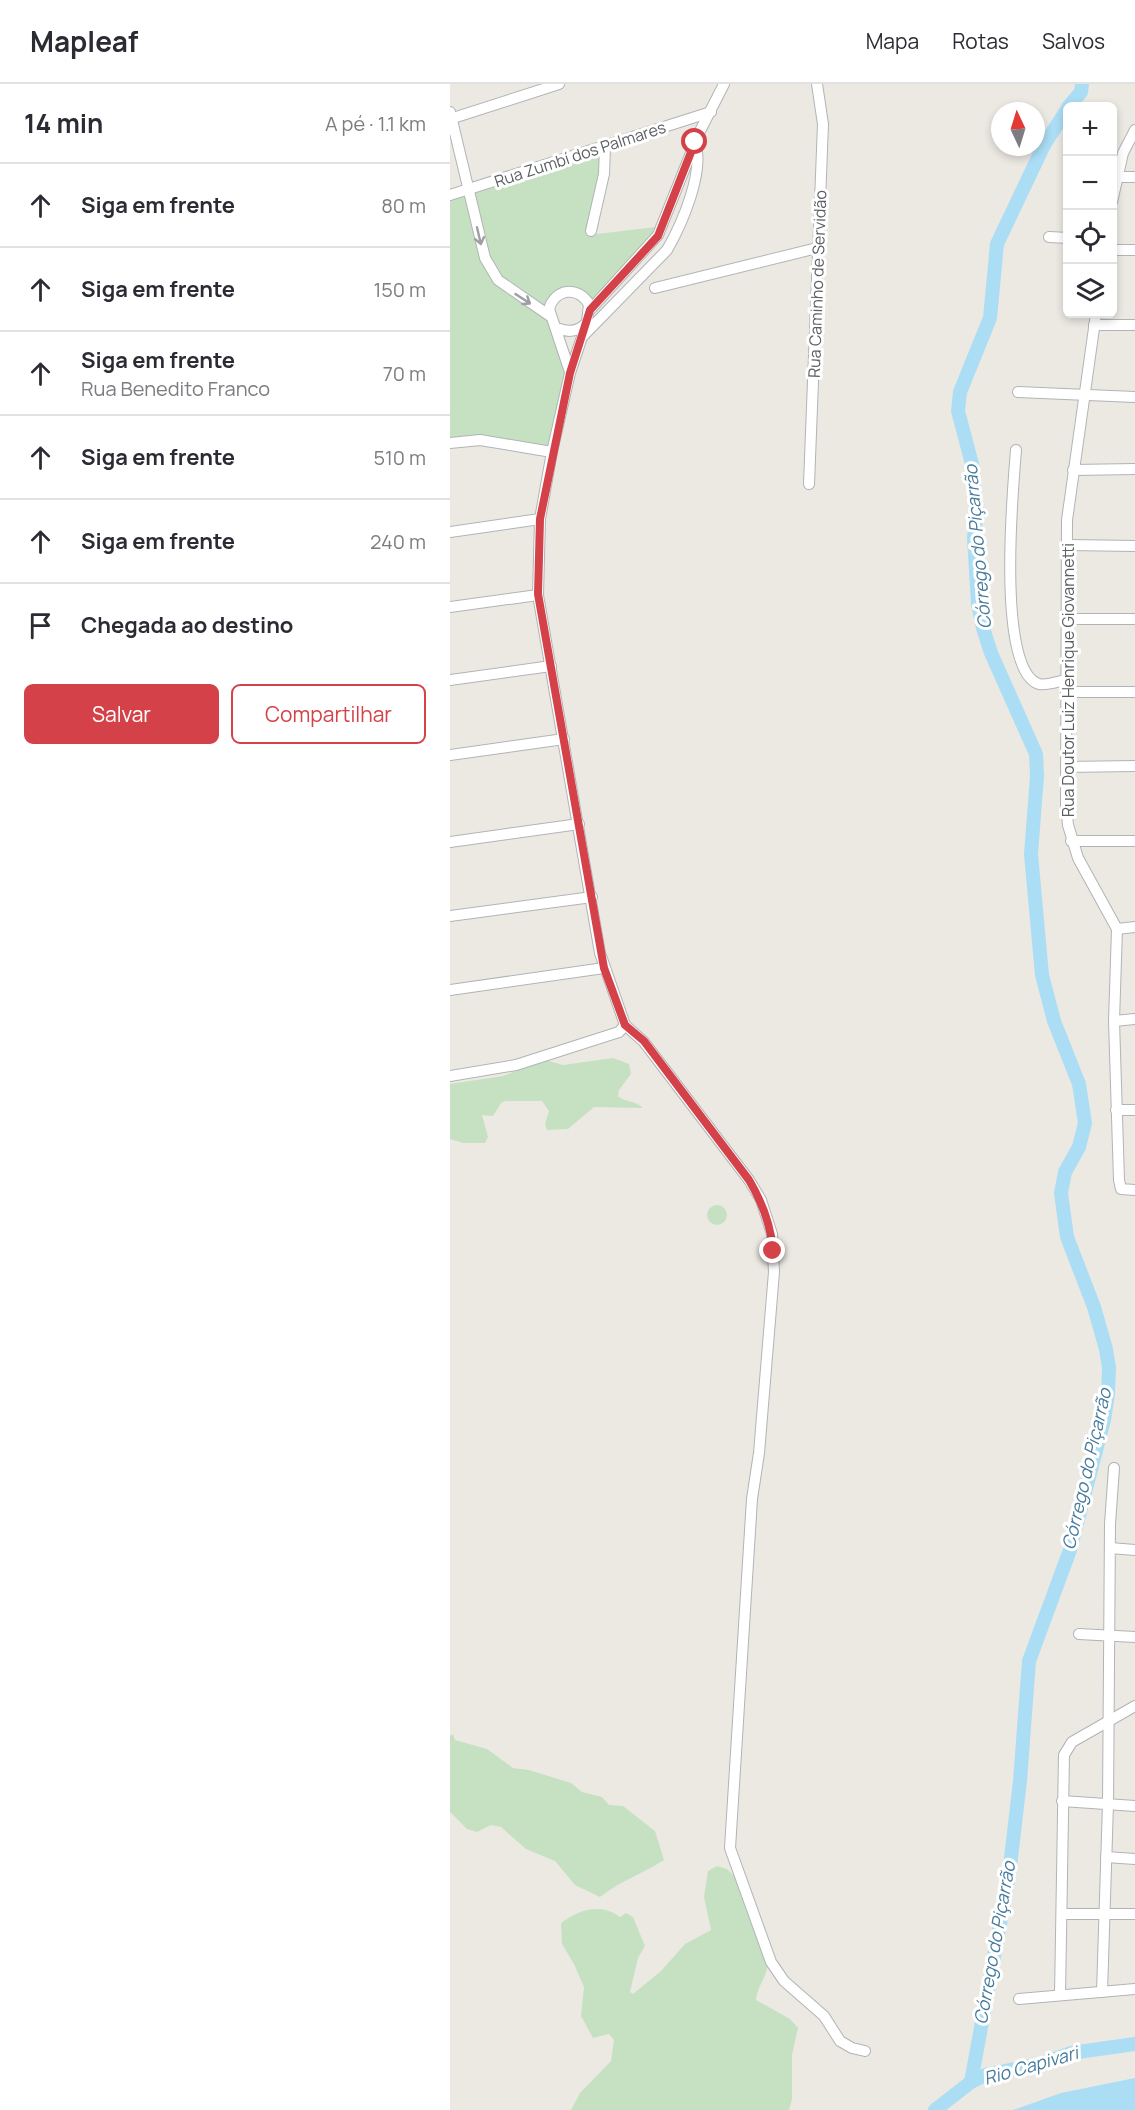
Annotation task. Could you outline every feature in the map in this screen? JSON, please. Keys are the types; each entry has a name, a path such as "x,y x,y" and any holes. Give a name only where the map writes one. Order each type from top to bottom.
{"street":[{"path":"550,316 498,280 485,258 451,117 559,84"},
{"path":"557,328 571,332 578,330 658,236 664,226 695,142 724,84"},
{"name":"Rua Caminho de Servidão","path":"809,484 823,124 817,84"},
{"name":"Rua Zumbí dos Palmares","path":"450,195 606,147 711,111"},
{"path":"1117,182 1123,153 1135,130"},
{"path":"583,336 668,250 677,233 696,177 699,153 695,142"},
{"path":"591,231 604,174 606,147"},
{"path":"1118,177 1135,177"},
{"path":"1049,237 1063,238"},
{"path":"655,288 817,248"},
{"path":"1117,250 1135,250"},
{"path":"570,373 549,309 555,297 567,291 580,294 589,304 591,312 570,373 552,452 540,519 538,594 604,968 625,1025 644,1041 749,1180 761,1200 772,1234 774,1272 759,1453 752,1499 730,1848 771,1962 778,1974 824,2016 840,2041 852,2049 865,2051"},
{"path":"591,312 608,313"},
{"path":"1095,319 1135,325"},
{"name":"Rua Doutor Luiz Henrique Giovannetti","path":"1095,319 1067,520 1066,767 1068,825 1071,841 1088,879 1117,928"},
{"path":"1018,392 1135,397"},
{"path":"450,442 480,440 552,452"},
{"path":"1016,450 1009,541 1016,642 1021,662 1032,680 1040,684 1066,680"},
{"path":"1073,470 1135,469"},
{"path":"450,532 540,519"},
{"path":"1068,545 1135,546"},
{"path":"450,607 538,594"},
{"path":"1068,619 1135,619"},
{"path":"450,680 551,666"},
{"path":"1066,692 1135,692"},
{"path":"450,755 564,739"},
{"path":"1066,767 1135,766"},
{"path":"450,842 579,824"},
{"path":"1071,841 1135,841"},
{"path":"450,916 592,897"},
{"path":"1135,927 1117,928 1114,1021 1119,1180 1121,1189 1135,1190"},
{"path":"450,990 604,968"},
{"path":"1114,1021 1135,1019"},
{"path":"450,1076 530,1062 619,1032 625,1025"},
{"path":"1116,1110 1135,1110"},
{"path":"1102,1992 1108,1804 1110,1548 1114,1468"},
{"path":"1110,1548 1135,1550"},
{"path":"1079,1634 1135,1637"},
{"path":"1060,1995 1064,1755 1068,1745 1135,1706"},
{"path":"1062,1801 1135,1806"},
{"path":"1106,1857 1135,1859"},
{"path":"1062,1914 1135,1914"},
{"path":"1019,2000 1135,1989"}],"green space":[{"path":"605,147 589,235 664,226 589,304 564,292 550,316 570,373 552,452 480,440 450,443 450,196 463,192 474,219 468,189"},
{"path":"613,1058 629,1064 631,1074 619,1090 618,1096 643,1108 594,1107 568,1129 547,1130 545,1124 549,1111 542,1101 505,1101 501,1103 493,1116 482,1115 488,1137 485,1143 463,1143 450,1139 450,1084 503,1076 545,1060 563,1065"},
{"path":"713,1205 721,1205 727,1211 727,1219 721,1225 713,1225 707,1219 707,1211"},
{"path":"453,1734 455,1740 487,1749 513,1768 529,1770 571,1783 582,1792 602,1797 609,1805 623,1806 655,1831 664,1860 600,1897 575,1885 555,1861 526,1849 501,1827 491,1825 477,1832 467,1829 450,1812 450,1736"},
{"path":"717,1866 727,1869 735,1877 765,1950 767,1969 756,2000 790,2019 798,2028 792,2055 792,2099 789,2110 571,2110 580,2093 611,2061 614,2040 609,2034 593,2038 581,2016 584,1987 562,1944 561,1923 582,1911 597,1909 613,1912 620,1917 626,1913 633,1917 645,1946 638,1958 630,1992 633,1994 661,1971 685,1944 711,1930 704,1897 708,1871"}],"water":[{"path":"1135,2078 1135,2110 1013,2110 1061,2093"}],"waterway":[{"name":"Córrego do Piçarrão","path":"1072,102 1081,92 1082,84"},
{"name":"Córrego do Piçarrão","path":"971,2082 1009,1875 1020,1781 1029,1661 1070,1550 1104,1420 1108,1394 1109,1368 1106,1349 1094,1307 1067,1237 1061,1193 1065,1172 1079,1147 1085,1123 1079,1084 1054,1021 1042,975 1031,854 1037,776 1036,754 991,653 983,628 978,604 973,468 958,411 960,392 990,318 997,244 1044,145 1063,116"},
{"name":"Rio Capivari","path":"935,2110 971,2082 985,2075 1040,2064 1071,2053 1135,2044"}],"route":[{"path":"695,142 670,203 664,226 658,236 590,310 590,316 570,373 552,452 540,519 538,594 604,968 625,1025 644,1041 711,1127 761,1200 772,1234 773,1251"}]}
